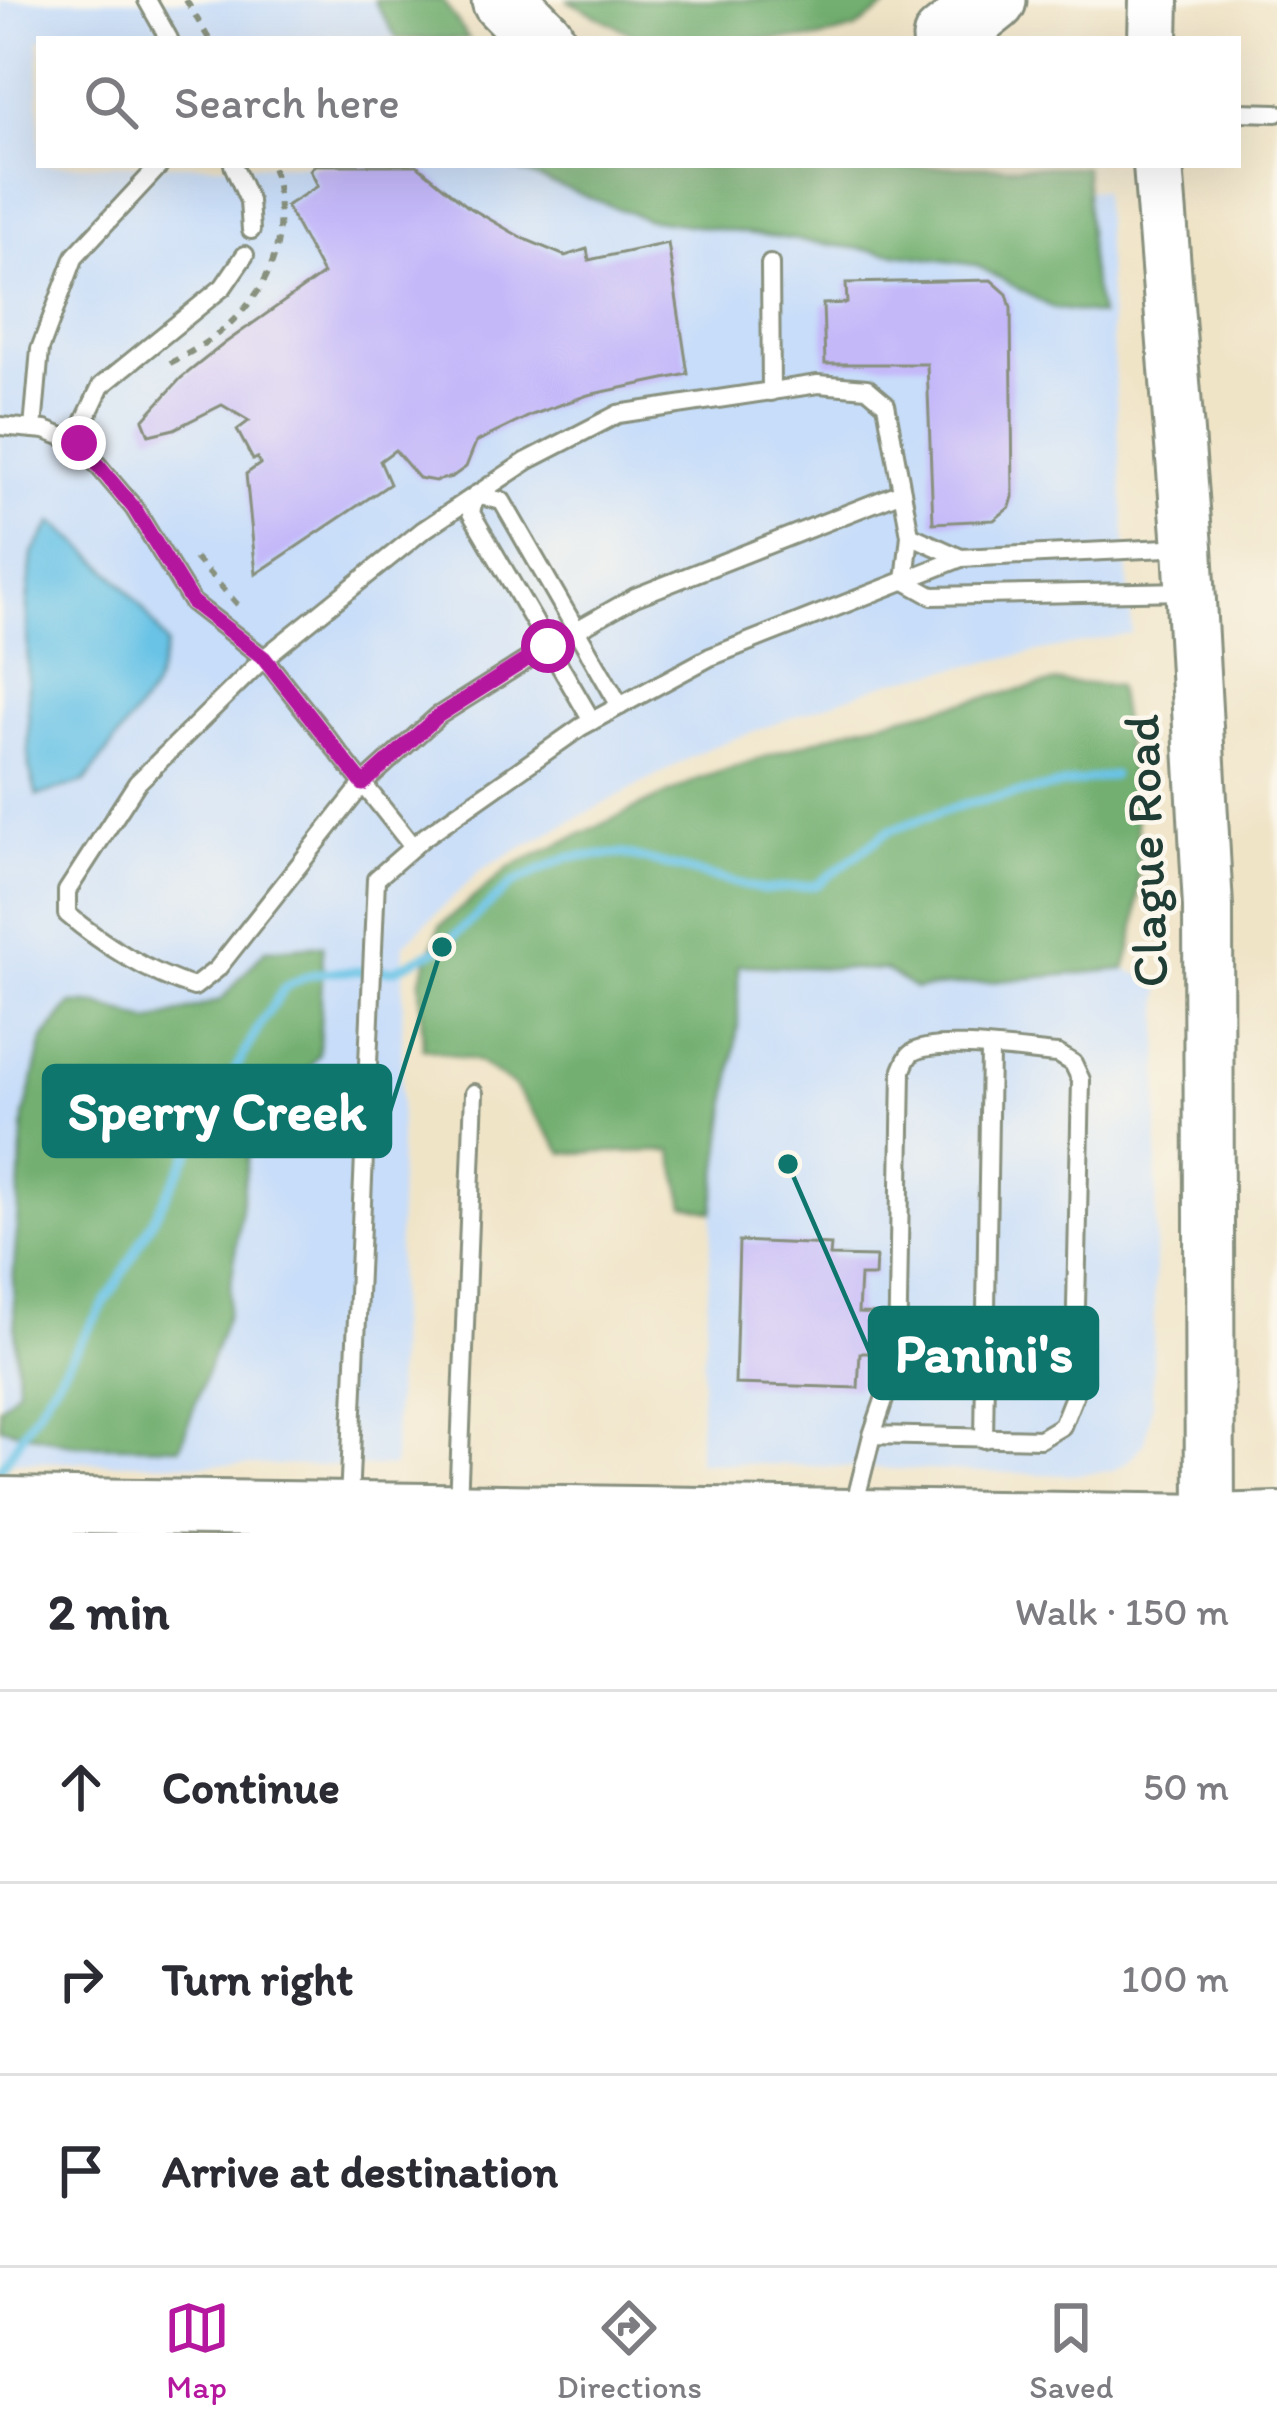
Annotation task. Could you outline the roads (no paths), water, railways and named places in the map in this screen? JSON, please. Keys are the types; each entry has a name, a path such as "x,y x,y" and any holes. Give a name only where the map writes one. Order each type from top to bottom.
{"highway":[{"path":"504,0 539,36"},
{"path":"949,36 994,0"}],"main road":[{"path":"1154,0 1154,36"},
{"name":"Clague Road","path":"1158,168 1189,569 1208,907 1210,1528"},
{"path":"20,1504 457,1511 565,1523 980,1516 1210,1528 1277,1520"}],"lane":[{"path":"147,0 168,36"},
{"path":"1241,112 1277,113"},
{"path":"33,430 40,349 75,256 157,168"},
{"path":"234,168 249,201 251,230"},
{"path":"75,441 101,386 223,287 245,255"},
{"path":"770,264 771,392"},
{"path":"902,492 635,597 438,716 363,784 218,969 194,987 171,980 86,930 68,914 68,891 136,783 264,658 422,531 526,461 618,414 818,385 867,388 886,404 910,535 905,581"},
{"path":"0,426 75,441 134,508 192,602 264,658 413,847"},
{"path":"475,495 502,501 620,706"},
{"path":"475,495 471,513 592,722"},
{"path":"910,535 961,558 1189,569"},
{"path":"349,1510 376,880 413,847 620,706 710,657 961,558"},
{"path":"905,581 932,596 1189,569"},
{"path":"852,1518 872,1435 897,1362 902,1070 915,1050 943,1047 1058,1054 1073,1063 1081,1080 1074,1396 1062,1426 1040,1439 872,1435"},
{"path":"984,1439 990,1050"},
{"path":"457,1511 474,1093"}],"water":[{"path":"53,522 116,578 167,645 153,690 85,782 37,796 29,767 27,606 32,554"}],"waterway":[{"path":"0,1470 124,1272 285,987 325,972 394,970 442,947 513,883 568,857 624,854 763,890 817,885 888,831 965,804 1113,775"}],"place":[{"name":"Sperry Creek","path":"442,947"},
{"name":"Panini's","path":"788,1164"}]}
